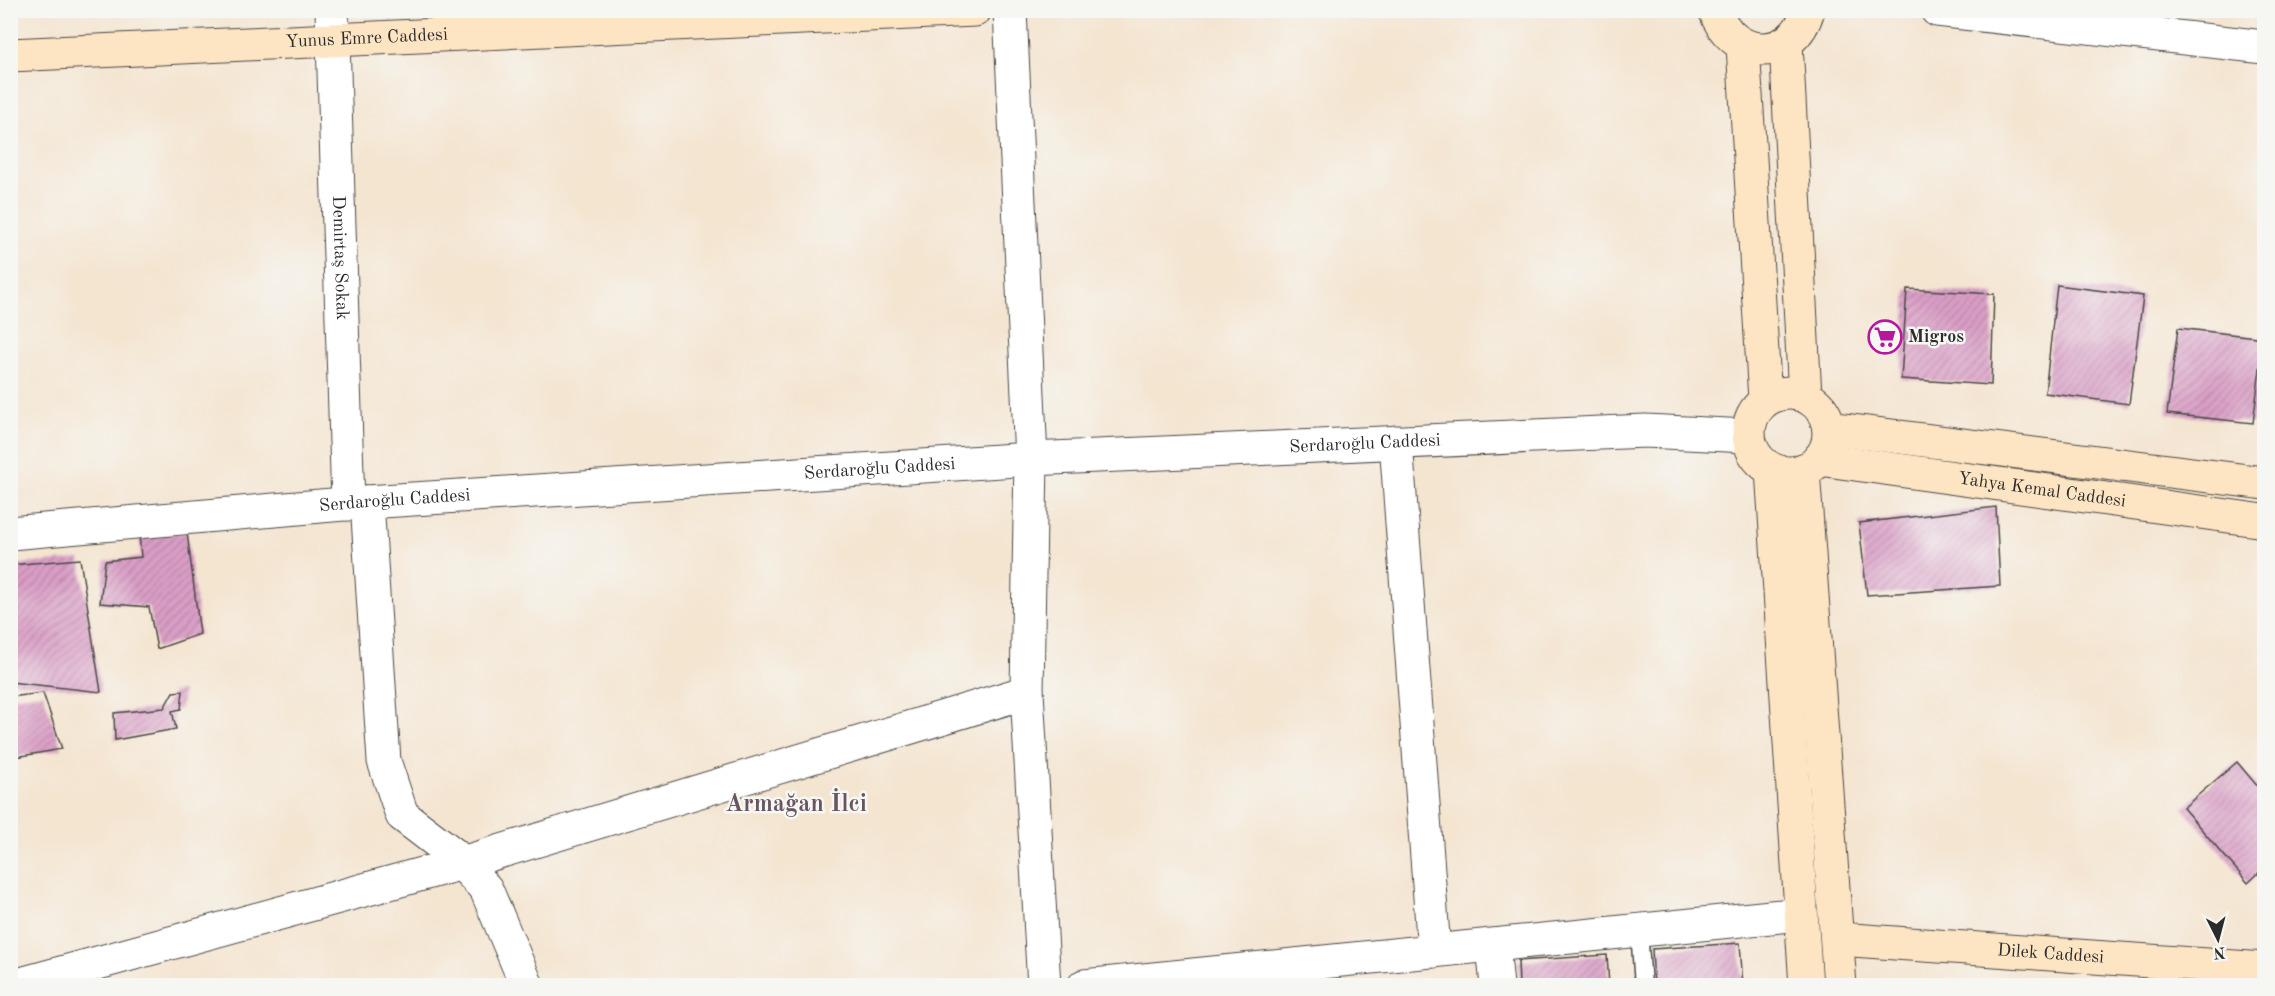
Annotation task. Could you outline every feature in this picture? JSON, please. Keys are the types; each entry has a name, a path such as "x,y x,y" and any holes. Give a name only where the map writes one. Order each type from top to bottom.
{"main road":[{"name":"Yunus Emre Caddesi","path":"10,55 333,25 975,10"},
{"path":"1715,10 1720,25 1730,37 1743,46 1757,49 1772,48 1786,43 1804,23 1808,10"},
{"path":"1786,43 1805,396"},
{"path":"1743,46 1765,400"},
{"path":"1784,392 1805,396 1821,409 1829,428 1826,449 1798,466 1756,456 1748,436 1752,416 1765,400 1784,392"},
{"name":"Yahya Kemal Caddesi","path":"1829,428 2265,483"},
{"path":"1798,466 1801,914 1806,986"},
{"path":"1798,466 1840,986"},
{"name":"Yahya Kemal Caddesi","path":"1798,466 2265,520"},
{"name":"Dilek Caddesi","path":"1838,939 2265,969"}],"street":[{"path":"1010,10 1031,459 1027,692 1044,986"},
{"path":"1937,10 2265,47"},
{"name":"Demirtaş Sokak","path":"333,25 357,503 384,761 402,815 462,863 486,889 526,986"},
{"name":"Serdaroğlu Caddesi","path":"10,533 357,503 1031,459 1645,431 1748,436"},
{"path":"1396,442 1434,951"},
{"path":"14,986 462,863 1027,692"},
{"path":"1084,986 1298,975 1434,951 1801,914"},
{"path":"1493,945 1497,986"}],"lane":[{"path":"1639,930 1643,986"}],"building":[{"path":"2057,285 2143,296 2129,404 2045,393"},
{"path":"1907,289 1994,294 1991,385 1901,379"},
{"path":"2178,328 2264,338 2253,423 2167,414"},
{"path":"1996,507 2000,586 1867,595 1859,523"},
{"path":"187,533 200,634 157,649 149,607 100,603 105,561 141,557 139,534"},
{"path":"80,559 101,692 10,682 10,565"},
{"path":"183,691 181,709 172,711 176,729 115,740 114,713 164,708 173,692"},
{"path":"43,693 62,749 10,758 10,697"},
{"path":"2237,762 2264,794 2264,868 2248,883 2183,808"},
{"path":"1740,943 1743,986 1654,986 1652,949"},
{"path":"1607,955 1609,986 1519,986 1518,961"}],"place":[{"name":"Migros","path":"1885,337"}],"district":[{"name":"Armağan İlci","path":"796,805"}]}
